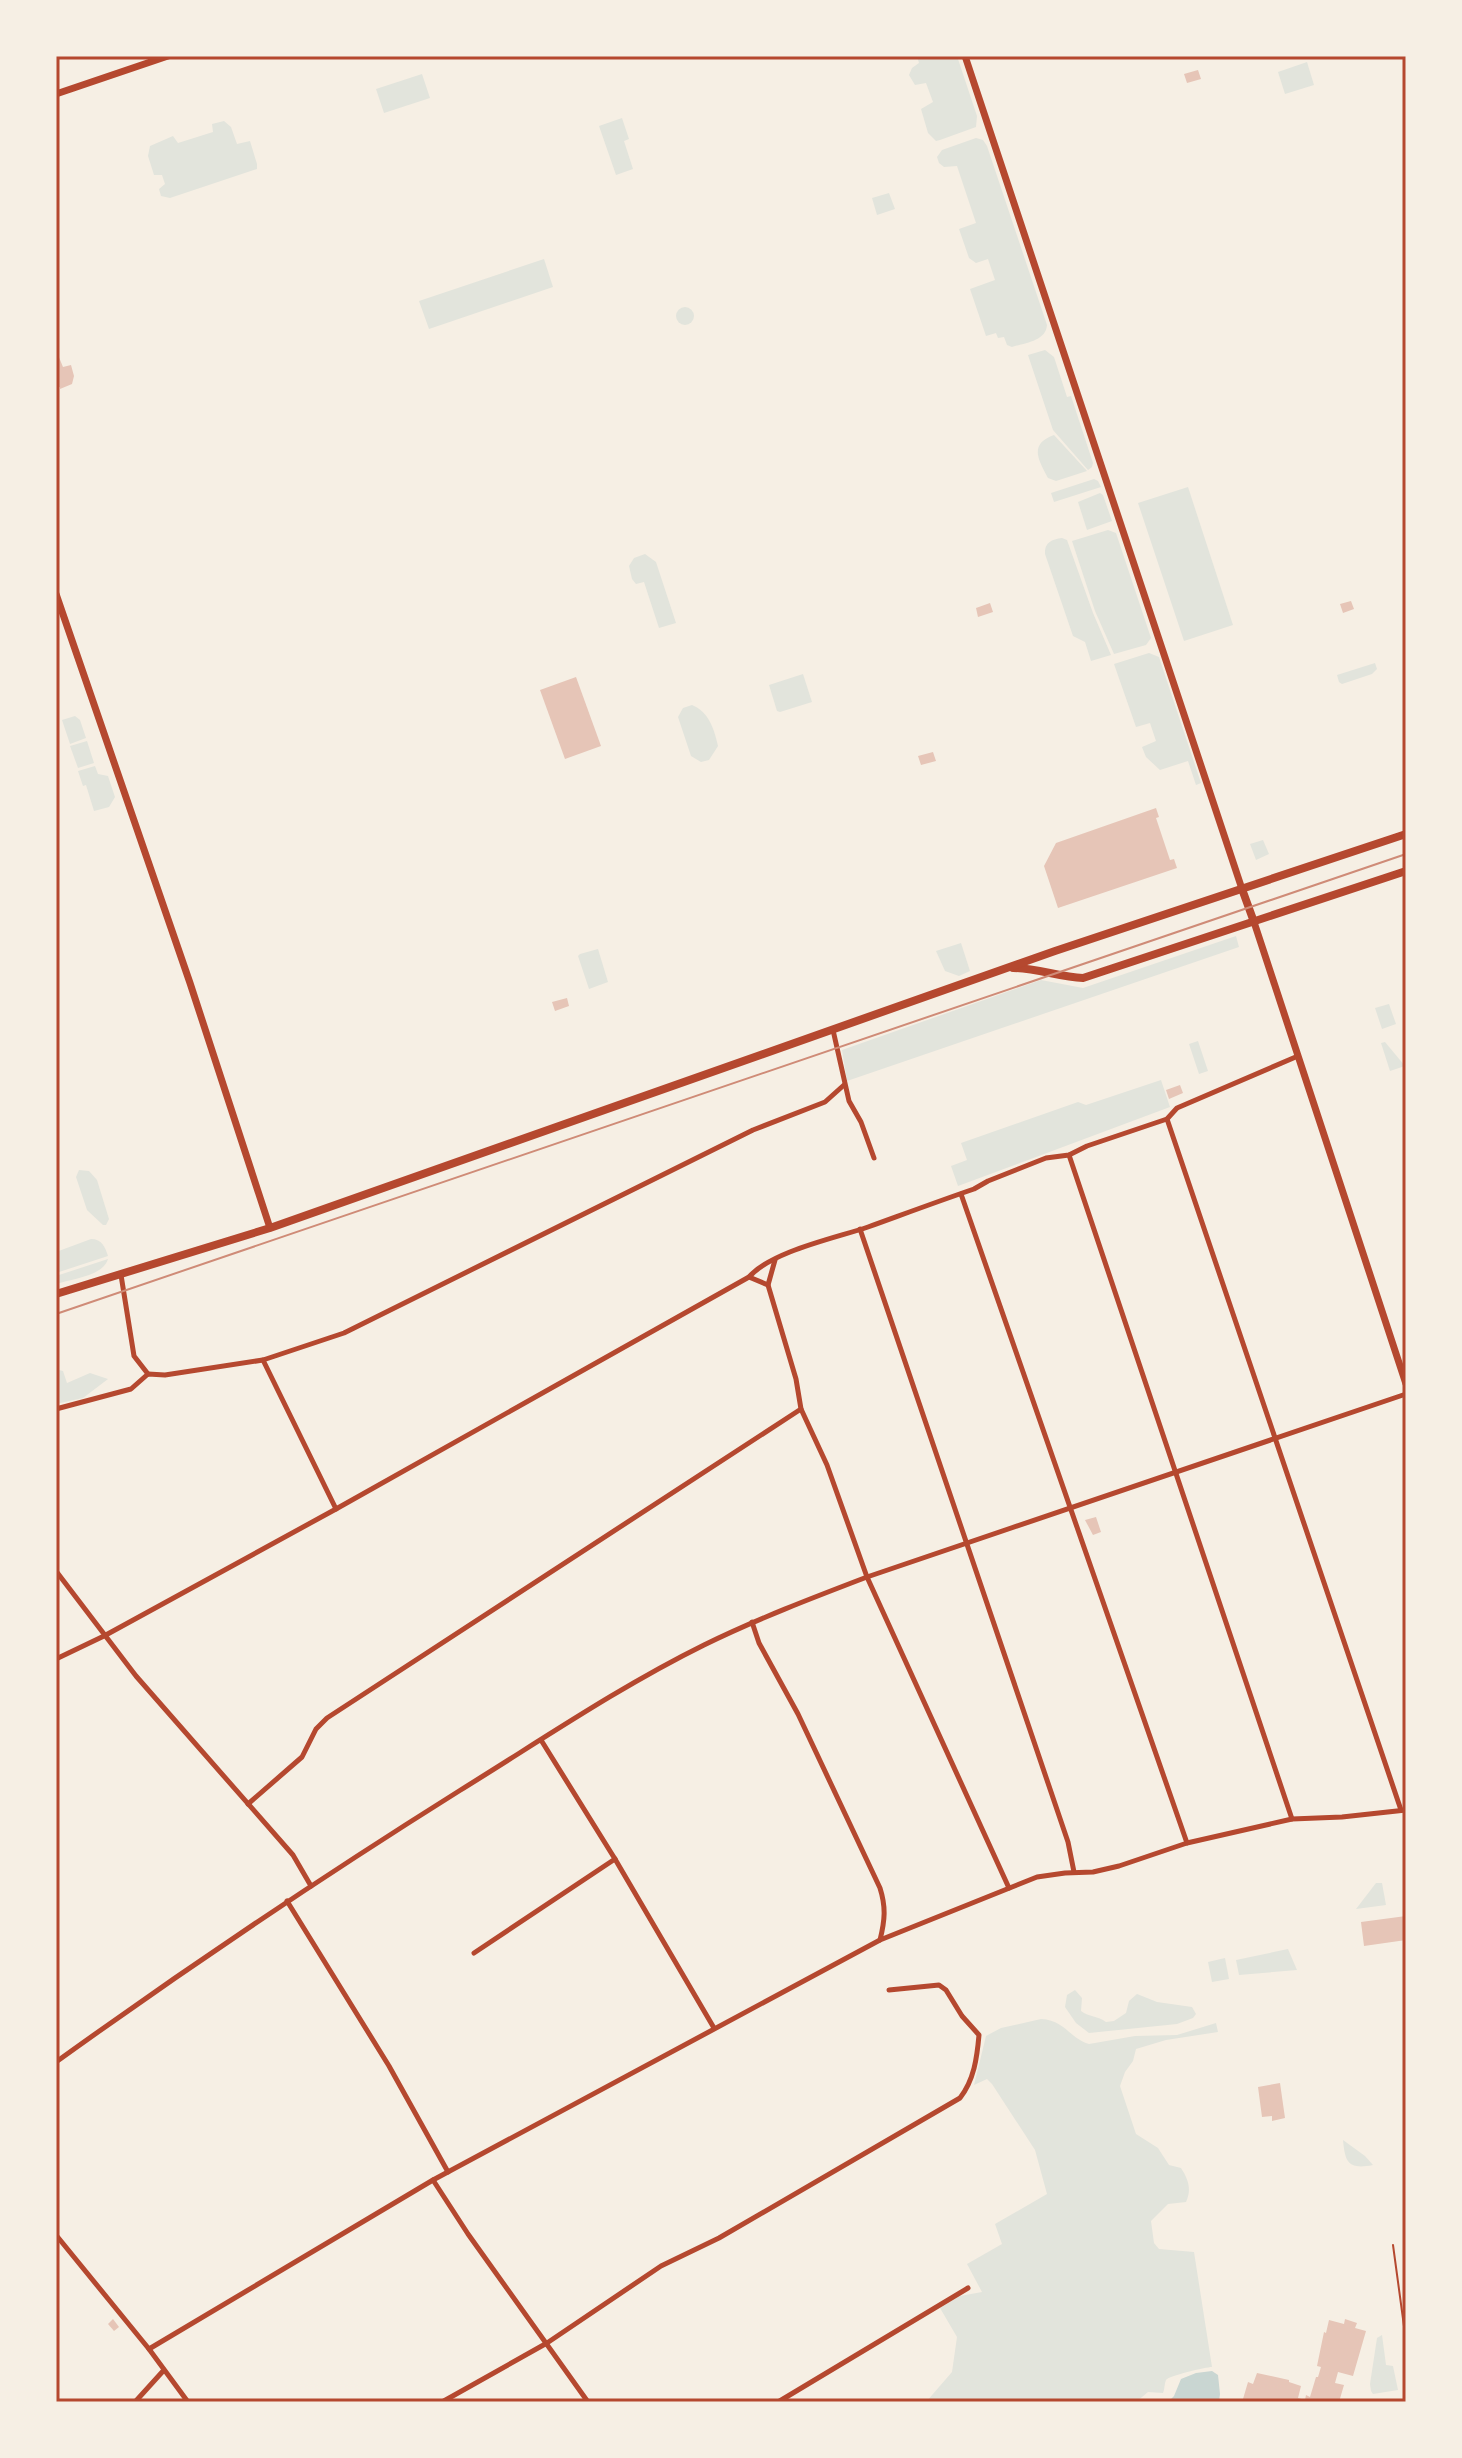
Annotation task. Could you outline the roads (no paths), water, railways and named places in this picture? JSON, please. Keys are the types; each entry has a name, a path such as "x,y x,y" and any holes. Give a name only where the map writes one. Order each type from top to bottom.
{"main road":[{"path":"56,1294 270,1228 1008,968 1406,834"},
{"path":"1008,968 1029,968 1083,978 1406,871"},
{"path":"1242,889 1254,922"}],"street":[{"path":"56,94 168,56"},
{"path":"965,56 1242,889"},
{"path":"56,594 150,864 270,1228"},
{"path":"1254,922 1406,1384"},
{"path":"833,1030 849,1101 865,1131 874,1158"},
{"path":"56,1659 336,1509 775,1260 961,1194 1052,1155 1069,1155 1167,1119 1177,1108 1298,1056"},
{"path":"56,1409 131,1389 148,1374 165,1375 263,1360 344,1333 753,1130 825,1102 844,1085"},
{"path":"149,2349 433,2180 880,1940 1037,1877 1093,1872 1187,1843 1292,1819 1403,1810 1167,1119"},
{"path":"1069,1155 1292,1819"},
{"path":"961,1194 1187,1843"},
{"path":"860,1229 1068,1842 1074,1872"},
{"path":"775,1260 768,1285 796,1379 801,1409 827,1465 867,1577 1009,1888"},
{"path":"121,1275 134,1356 148,1374"},
{"path":"749,1277 768,1285"},
{"path":"263,1360 336,1509"},
{"path":"56,2062 287,1901 541,1740 651,1673 752,1622 867,1577 1406,1394"},
{"path":"248,1804 302,1757 316,1729 327,1718 801,1409"},
{"path":"56,1571 136,1676 293,1855 311,1886"},
{"path":"752,1622 759,1643 798,1714 880,1888 885,1905 880,1940"},
{"path":"541,1740 714,2028"},
{"path":"474,1953 615,1859"},
{"path":"287,1901 389,2066 448,2172"},
{"path":"442,2402 547,2343 661,2266 719,2238 960,2098 973,2073 979,2035 939,1985 889,1990"},
{"path":"433,2180 588,2402"},
{"path":"56,2235 188,2402"},
{"path":"778,2402 968,2288"},
{"path":"135,2402 164,2370"}],"tram line":[{"path":"56,1314 1406,854"}]}
